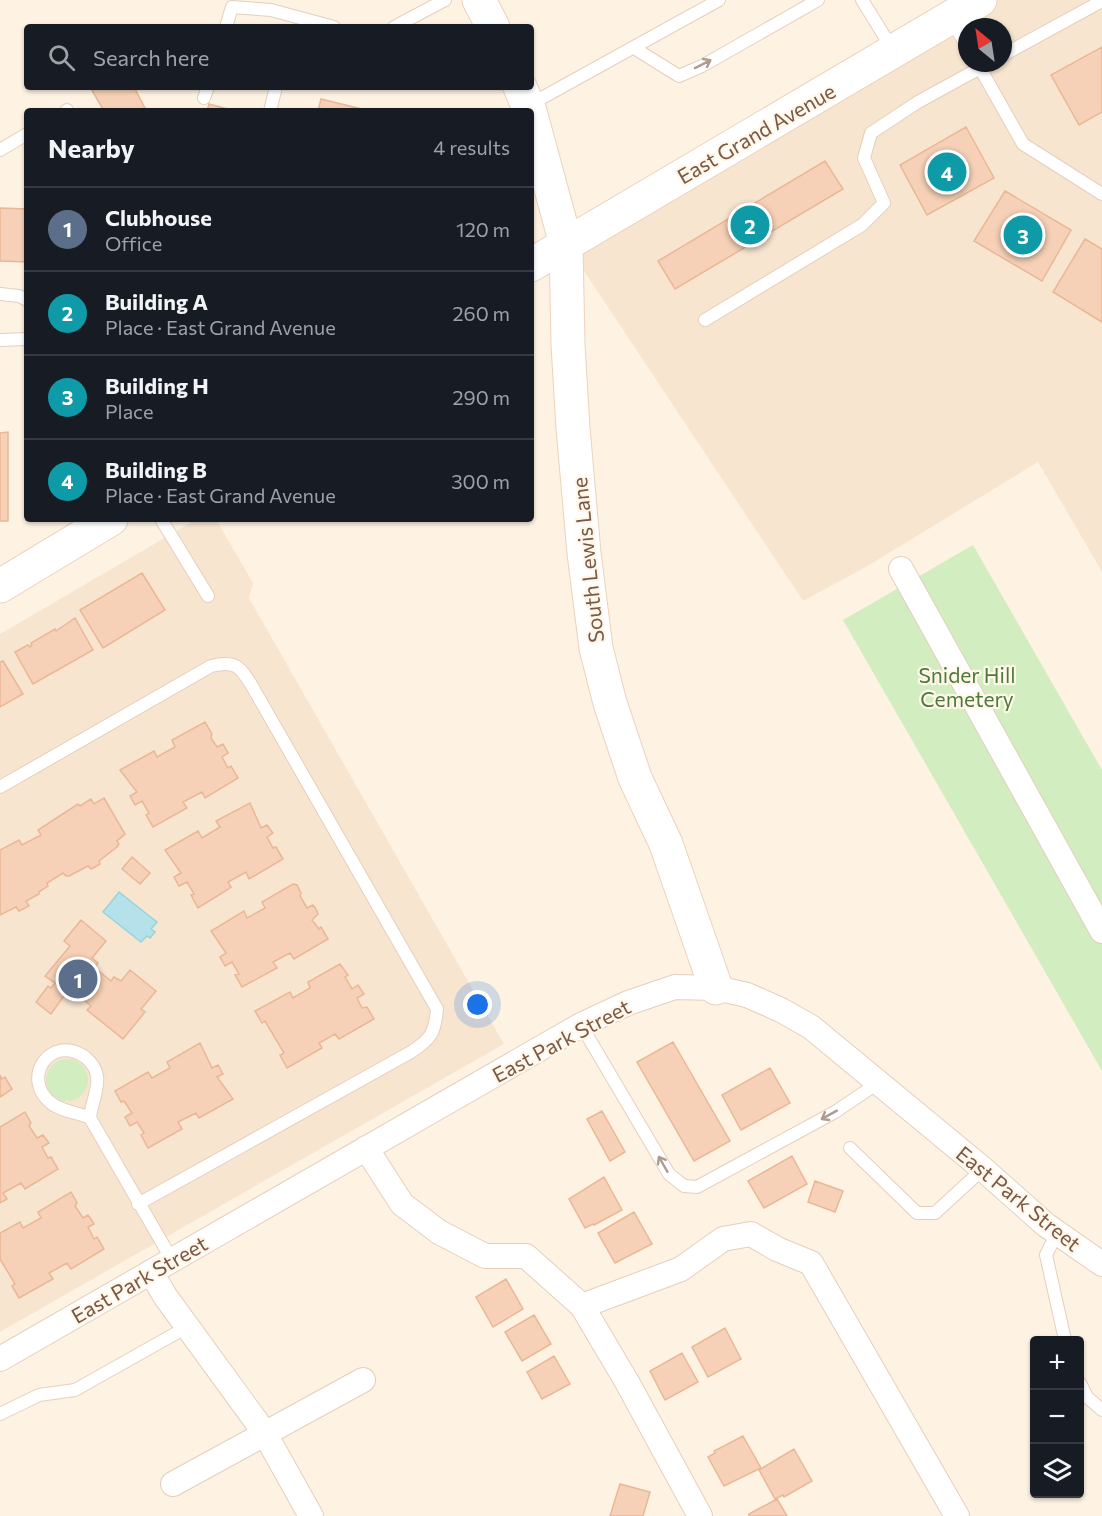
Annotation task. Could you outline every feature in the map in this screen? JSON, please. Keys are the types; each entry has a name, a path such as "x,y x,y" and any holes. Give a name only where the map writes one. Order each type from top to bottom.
{"street":[{"path":"479,0 491,24"},
{"name":"East Grand Avenue","path":"534,262 980,0"},
{"name":"South Lewis Lane","path":"534,130 566,244 568,345 573,429 584,553 596,648 610,703 635,778 666,844 716,988"},
{"path":"0,586 106,522"},
{"path":"902,568 1102,931"},
{"name":"East Park Street","path":"0,1359 581,1026 628,1003 675,987 716,988 747,995 801,1022 847,1056 1046,1225 1102,1264"},
{"path":"366,1148 402,1204 439,1232 485,1256 526,1256 582,1306 700,1516"},
{"path":"582,1306 681,1269 723,1239 751,1234 777,1249 811,1263 957,1516"},
{"path":"161,1266 165,1296 264,1432 311,1516"},
{"path":"173,1484 264,1432 363,1380"}],"lane":[{"path":"400,24 445,0"},
{"path":"527,105 719,0"},
{"path":"634,48 679,76 702,66 818,0"},
{"path":"862,0 894,52"},
{"path":"1012,50 1102,1"},
{"path":"227,24 232,7 271,10 295,22 311,24"},
{"path":"950,18 958,31"},
{"path":"705,320 862,225 884,203 864,158 871,133 970,72"},
{"path":"986,72 1023,144 1102,194"},
{"path":"271,108 275,90"},
{"path":"0,150 24,136"},
{"path":"0,294 24,298"},
{"path":"0,340 24,339"},
{"path":"163,522 208,596"},
{"path":"0,787 211,666 222,663 234,664 243,672 252,686 437,1009 435,1026 427,1041 411,1052 138,1204"},
{"path":"581,1026 669,1174 684,1186 697,1187 730,1170 835,1112 878,1083"},
{"path":"90,1118 59,1108 43,1094 37,1080 40,1068 54,1052 67,1049 79,1053 91,1062 97,1076 97,1091 90,1118 138,1204 161,1266"},
{"path":"850,1148 917,1213 935,1213 982,1169"},
{"path":"1057,1233 1046,1255 1064,1336"},
{"path":"0,1414 39,1395 75,1390 187,1327"},
{"path":"1084,1390 1087,1397 1102,1410"}],"shaded area":[{"path":"986,0 1102,0 1102,572 1038,462 866,567 803,601 566,244"},
{"path":"192,522 218,522 253,583 249,598 504,1044 0,1332 0,634"}],"green space":[{"name":"Snider Hill Cemetery","path":"973,545 1102,770 1102,1071 843,620"},
{"path":"67,1059 82,1065 88,1080 82,1095 67,1101 52,1095 46,1080 52,1065"}],"water":[{"path":"119,892 157,922 151,929 155,932 150,938 147,936 141,942 103,912"}],"building":[{"path":"1102,47 1102,112 1079,125 1051,75"},
{"path":"92,90 136,90 145,108 102,108"},
{"path":"321,99 358,108 319,108"},
{"path":"209,104 224,108 208,108"},
{"path":"966,127 994,178 927,215 900,165"},
{"path":"825,161 843,189 675,289 658,261"},
{"path":"1005,191 1071,230 1042,281 974,241"},
{"path":"0,208 24,209 24,262 0,261"},
{"path":"1085,239 1102,249 1102,322 1053,292"},
{"path":"8,432 8,521 0,521 0,433"},
{"path":"142,573 165,610 103,648 80,610"},
{"path":"75,618 93,650 33,684 15,652 28,645 30,647 31,643 55,629 56,631"},
{"path":"3,661 23,694 0,707 0,662"},
{"path":"205,722 217,747 223,744 228,753 222,757 228,768 231,766 238,778 205,798 202,792 183,802 187,808 153,827 142,801 135,805 130,796 137,792 120,770 154,751 157,757 175,747 172,740"},
{"path":"104,798 125,834 117,841 119,844 117,847 95,867 91,869 88,866 69,876 63,873 47,883 48,886 39,894 26,901 29,906 19,911 16,907 0,915 0,850 19,840 22,845 41,835 38,830 78,804 80,806 91,799 94,804"},
{"path":"250,803 261,828 267,825 273,833 267,837 283,859 249,879 246,872 228,882 231,887 198,908 187,882 179,886 174,877 181,873 165,850 198,831 202,838 220,827 216,821"},
{"path":"132,857 150,873 140,884 122,869"},
{"path":"293,884 297,885 307,908 313,905 316,909 318,914 312,920 319,929 321,927 328,939 294,959 290,953 273,962 277,968 242,987 235,975 239,974 232,962 225,966 220,957 226,953 211,931 244,911 247,918 265,908 262,902"},
{"path":"81,920 106,941 92,958 98,963 95,968 111,981 114,977 121,981 130,970 156,991 141,1009 145,1012 123,1039 87,1010 91,1006 74,992 70,996 66,993 51,1014 36,1002 48,986 51,988 55,983 45,976 70,946 64,941"},
{"path":"340,964 348,975 345,977 352,989 358,985 364,994 357,998 362,1008 367,1007 374,1019 339,1039 335,1034 319,1043 322,1048 287,1068 280,1055 284,1053 265,1021 262,1023 255,1011 290,992 293,998 310,988 308,982"},
{"path":"673,1042 730,1141 694,1161 637,1062"},
{"path":"200,1043 212,1068 218,1065 223,1074 217,1077 233,1099 199,1118 196,1113 178,1122 182,1129 148,1148 141,1135 144,1133 137,1122 130,1126 125,1117 132,1113 124,1101 121,1102 115,1091 148,1072 152,1078 170,1068 167,1062"},
{"path":"770,1068 790,1103 741,1130 722,1095"},
{"path":"0,1075 2,1079 5,1077 12,1089 0,1097"},
{"path":"602,1111 625,1152 610,1161 587,1119"},
{"path":"25,1112 31,1123 29,1126 37,1138 43,1135 49,1143 42,1147 58,1169 25,1189 21,1183 3,1193 7,1199 0,1203 0,1127"},
{"path":"792,1156 807,1184 764,1208 748,1181"},
{"path":"604,1177 622,1210 585,1228 569,1199"},
{"path":"815,1181 843,1191 835,1212 808,1202"},
{"path":"71,1192 77,1203 75,1206 83,1218 88,1215 94,1224 88,1227 94,1239 97,1237 104,1249 71,1269 67,1263 49,1273 53,1279 19,1298 12,1286 15,1284 0,1259 0,1233 20,1222 23,1228 41,1218 38,1212"},
{"path":"634,1212 652,1244 615,1263 598,1233"},
{"path":"506,1279 523,1309 493,1327 476,1297"},
{"path":"534,1315 551,1344 522,1361 505,1332"},
{"path":"725,1328 741,1359 708,1377 692,1347"},
{"path":"682,1353 698,1382 665,1400 650,1371"},
{"path":"554,1356 570,1384 542,1399 527,1372"},
{"path":"743,1436 761,1468 724,1486 708,1457 715,1453 714,1451"},
{"path":"794,1449 812,1481 784,1497 783,1495 775,1499 759,1470"},
{"path":"620,1484 650,1492 643,1516 610,1516"},
{"path":"777,1499 787,1516 749,1516 749,1514"}],"place":[{"name":"Building B","path":"947,172"},
{"name":"Building A","path":"750,225"},
{"name":"Building H","path":"1023,235"},
{"name":"Clubhouse","path":"78,979"}]}
